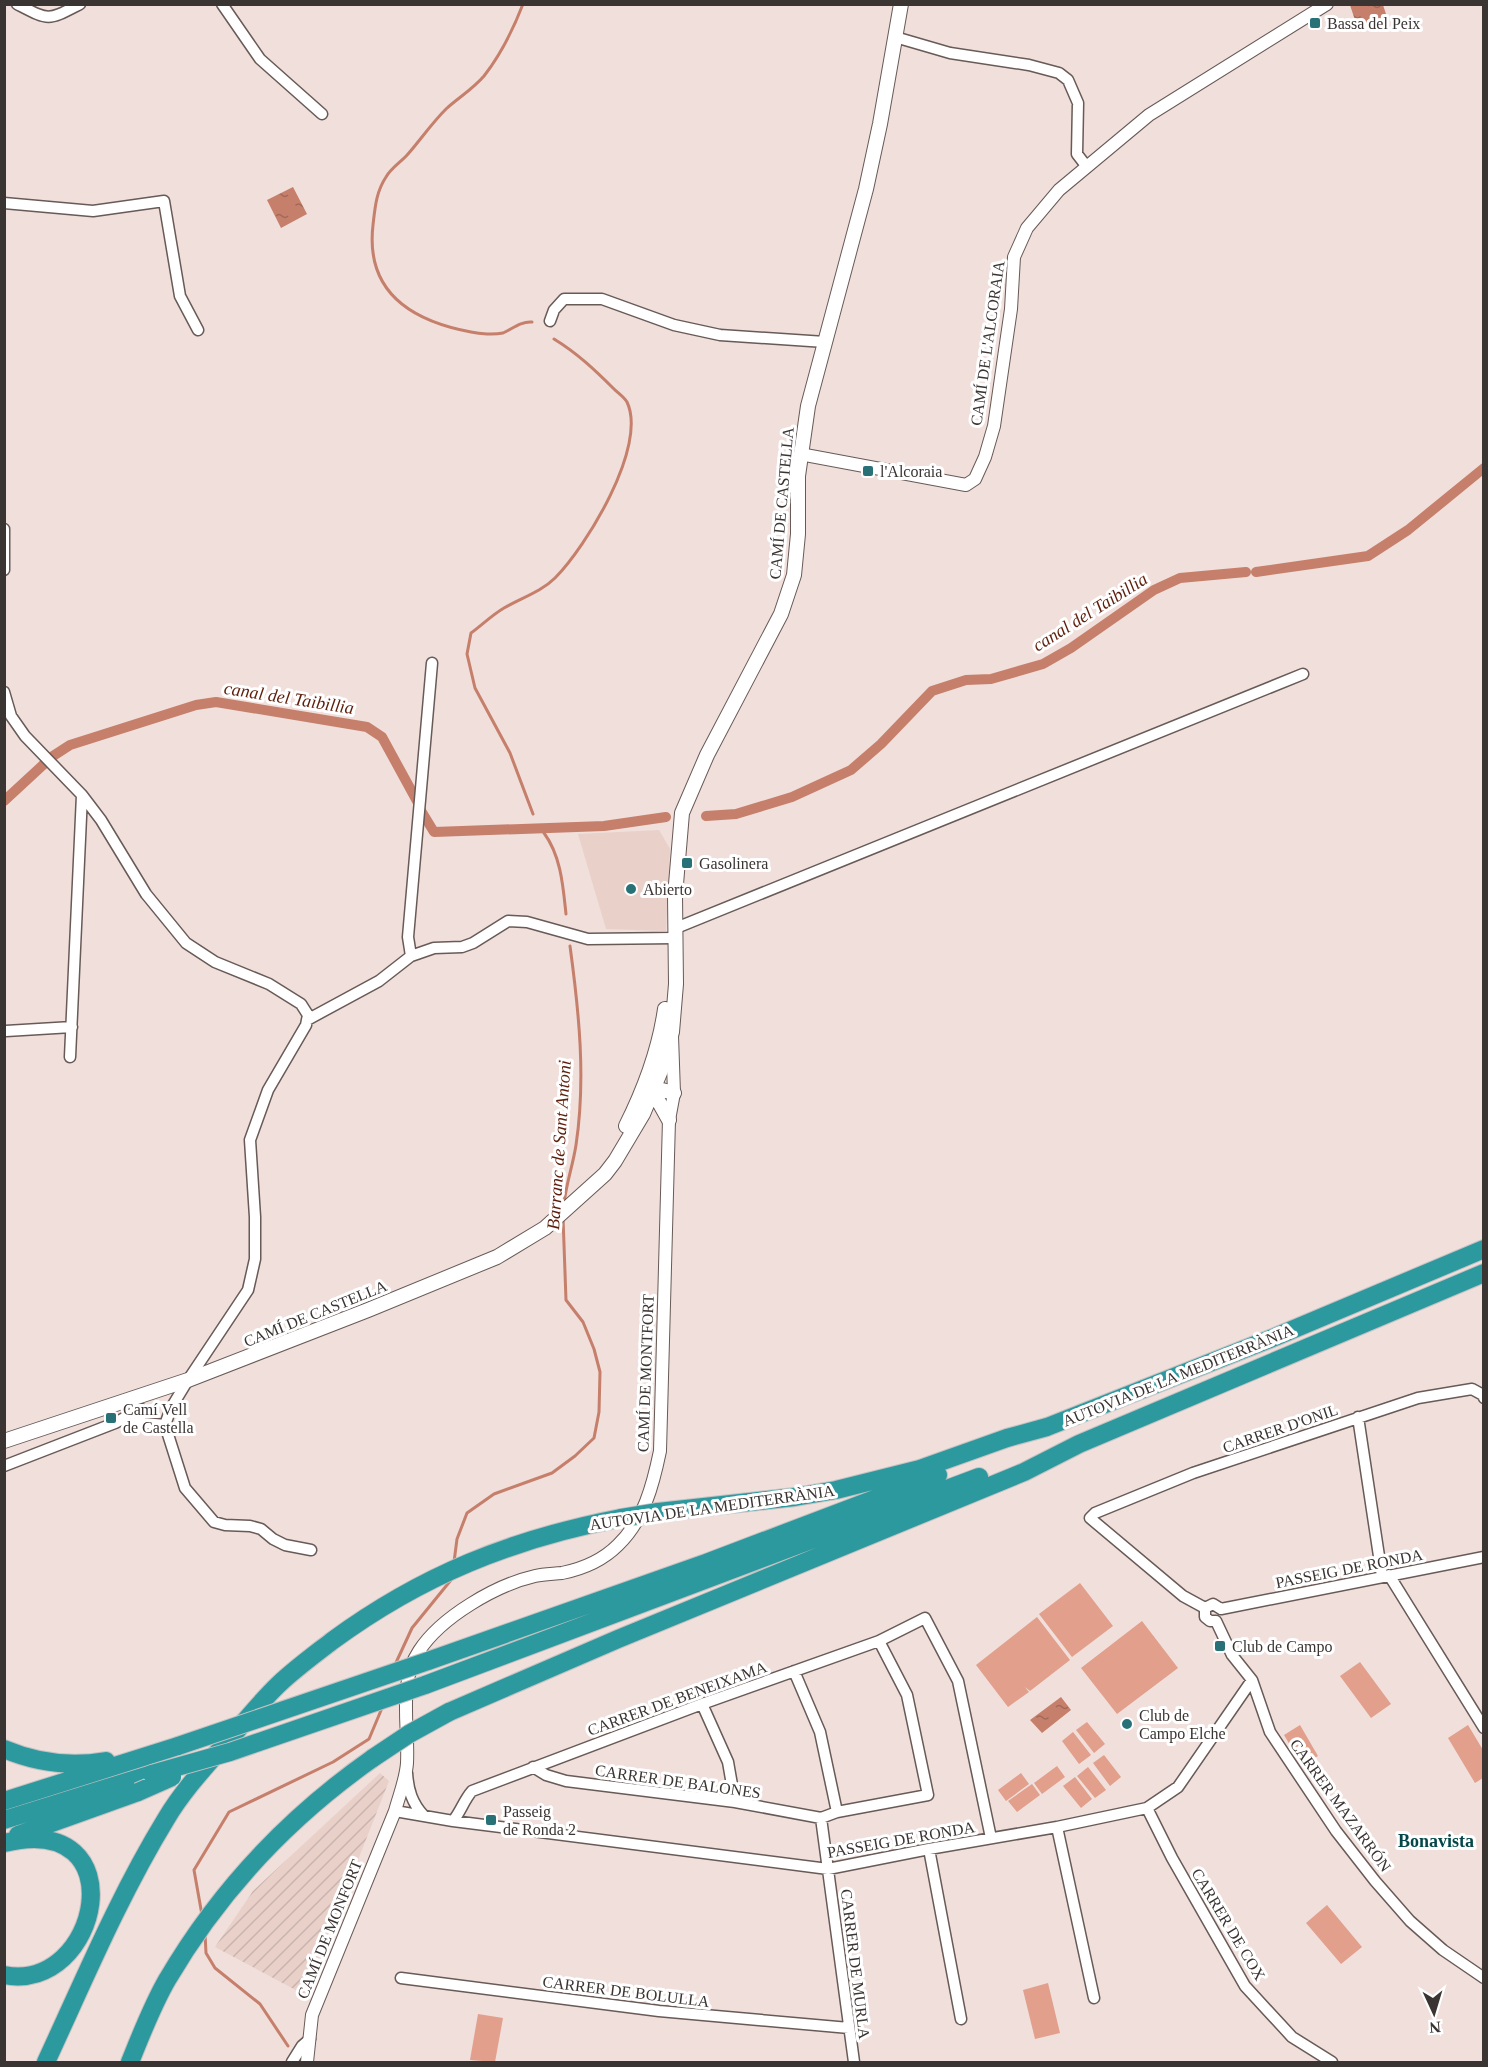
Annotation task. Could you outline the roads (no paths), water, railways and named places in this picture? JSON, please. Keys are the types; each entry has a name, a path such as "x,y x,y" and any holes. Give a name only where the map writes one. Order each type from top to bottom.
{"highway":[{"name":"AUTOVIA DE LA MEDITERRÀNIA","path":"46,2062 124,1893 167,1817 191,1784 280,1683 372,1612 401,1595 446,1572 497,1551 570,1528 658,1512 795,1497 836,1490 920,1469 1007,1438 1047,1427 1275,1337 1484,1249"},
{"name":"AUTOVIA DE LA MEDITERRÀNIA","path":"130,2062 167,1980 238,1878 308,1807 409,1734 449,1712 618,1639 1024,1472 1079,1444 1484,1273"},
{"path":"4,1801 141,1759 717,1559 1000,1450 1047,1427"},
{"path":"4,1820 230,1752 425,1685 1016,1464 1079,1444"},
{"path":"4,1749 21,1756 66,1764 141,1759"},
{"path":"4,1841 138,1792 230,1752"},
{"path":"4,1841 50,1841 66,1846 78,1856 84,1865 92,1893 90,1915 80,1935 64,1956 50,1968 37,1974 21,1978 4,1975"}],"main road":[{"name":"CAMÍ DE CASTELLA","path":"4,1439 188,1380 497,1257 545,1228 577,1201 615,1161 643,1114 662,1068 668,1028 669,970 675,954 677,857 682,813 707,755 781,614 794,575 798,534 798,476 808,405 866,189 901,4"},
{"name":"CAMÍ DE CASTELLA","path":"595,1182 623,1134 668,1028"},
{"path":"654,1088 674,1093"},
{"path":"654,1088 655,1095 669,1120"},
{"path":"623,1134 648,1093 654,1088"}],"street":[{"path":"17,4 45,18 56,17 80,4"},
{"path":"222,4 260,59 322,114"},
{"name":"CAMÍ DE L'ALCORAIA","path":"800,454 966,485 975,479 985,457 994,426 1011,309 1014,257 1027,228 1059,190 1149,115 1327,4"},
{"path":"895,37 950,54 1029,65 1059,73 1068,80 1078,103 1077,154 1086,166"},
{"path":"4,203 93,211 164,201 180,296 198,330"},
{"path":"550,321 554,310 564,299 602,299 674,326 720,335 825,342"},
{"path":"4,529 4,570"},
{"path":"411,956 408,937 432,663"},
{"path":"307,1020 379,981 411,956 434,948 462,947 473,944 508,921 526,922 588,939 675,933 1303,674"},
{"path":"4,692 11,716 25,736 82,795 101,820 146,894 186,943 214,962 269,984 301,1004 308,1016 306,1025 268,1090 250,1140 255,1259 248,1290 188,1380 171,1408 165,1425 185,1488 214,1522 261,1529 285,1545 311,1550"},
{"path":"70,1058 82,795"},
{"path":"6,1031 72,1027"},
{"name":"CAMÍ DE MONTFORT","path":"395,1811 407,1765 409,1674 418,1652 450,1620 477,1600 510,1583 537,1575 563,1573 592,1564 618,1546 634,1526 648,1501 660,1451 669,1120 674,1093 668,1028"},
{"path":"643,1114 662,1115 669,1120"},
{"name":"CARRER D'ONIL","path":"1205,1608 1183,1596 1090,1518 1193,1473 1418,1398 1472,1389 1484,1398"},
{"path":"4,1466 115,1423 141,1408"},
{"path":"127,1416 144,1423 165,1425"},
{"path":"1358,1417 1385,1576 1484,1728"},
{"name":"PASSEIG DE RONDA","path":"1221,1609 1484,1557"},
{"path":"1213,1604 1221,1609 1222,1615 1216,1621 1210,1621 1205,1617 1205,1608 1213,1604"},
{"name":"CARRER DE BENEIXAMA","path":"453,1821 461,1812 465,1799 472,1791 702,1704 879,1641 925,1618 958,1681 991,1838"},
{"path":"1216,1621 1233,1655 1251,1680"},
{"path":"828,1869 821,1818 837,1812 928,1795 907,1695 879,1641"},
{"path":"794,1671 820,1732 837,1812"},
{"name":"PASSEIG DE RONDA","path":"395,1811 453,1821 828,1869 1057,1827 1146,1808 1178,1787 1251,1680"},
{"name":"CARRER MAZARRÓN","path":"1251,1680 1270,1732 1336,1831 1410,1921 1443,1950 1484,1978"},
{"path":"702,1704 728,1762 735,1802"},
{"path":"407,1765 408,1786 414,1806 424,1816"},
{"name":"CARRER DE BALONES","path":"533,1767 546,1775 566,1781 735,1802 821,1818"},
{"name":"CARRER DE COX","path":"1146,1808 1245,1986 1292,2037 1332,2062"},
{"name":"CAMÍ DE MONFORT","path":"307,2062 312,2015 395,1811"},
{"path":"1057,1827 1094,1998"},
{"path":"929,1849 961,2019"},
{"name":"CARRER DE MURLA","path":"828,1869 854,2062"},
{"name":"CARRER DE BOLULLA","path":"401,1978 659,2011 849,2028"},
{"path":"292,2062 302,2046 310,2039"}],"water":[{"name":"Bassa del Peix","path":"1350,5 1383,5 1389,23 1359,32"},
{"path":"293,187 307,214 281,228 267,200"},
{"path":"1061,1697 1071,1710 1042,1733 1030,1720"}],"waterway":[{"name":"Barranc de Sant Antoni","path":"523,4 506,42 484,76 446,109 386,177 375,206 372,249 377,269 385,286 397,300 430,320 483,334 503,333 520,324 532,322"},
{"name":"Barranc de Sant Antoni","path":"533,814 510,753 475,688 467,654 471,633 510,604 549,583 568,563 597,520 622,469 629,444 631,421 624,398 586,362 554,339"},
{"name":"canal del Taibillia","path":"1256,572 1368,556 1408,530 1484,468"},
{"name":"canal del Taibillia","path":"706,816 736,814 792,797 851,770 881,744 932,691 966,680 991,679 1043,664 1071,648 1154,590 1180,578 1246,572"},
{"name":"canal del Taibillia","path":"53,756 70,745 196,705 216,702 367,727 382,737 417,801"},
{"name":"canal del Taibillia","path":"4,801 44,764"},
{"name":"canal del Taibillia","path":"420,809 434,832 604,826 666,817"},
{"path":"544,833 558,861 566,914"},
{"name":"Barranc de Sant Antoni","path":"564,1204 576,1145 581,1095 578,1021 570,946"},
{"name":"Barranc de Sant Antoni","path":"454,1562 457,1539 467,1513 494,1494 552,1473 594,1438 599,1412 600,1372 583,1322 566,1300 563,1217"},
{"name":"Barranc de Sant Antoni","path":"394,1667 412,1628 451,1580"},
{"name":"Barranc de Sant Antoni","path":"202,1915 194,1870 229,1812 333,1762 369,1739 382,1708"},
{"name":"Barranc de Sant Antoni","path":"205,1933 206,1953 215,1968 260,2004 288,2046"}],"place":[{"name":"Bassa del Peix","path":"1315,23"},
{"name":"l'Alcoraia","path":"868,471"},
{"name":"Gasolinera","path":"687,863"},
{"name":"Abierto","path":"631,889"},
{"name":"Camí Vell de Castella","path":"111,1418"},
{"name":"Club de Campo","path":"1220,1646"},
{"name":"Club de Campo Elche","path":"1127,1724"},
{"name":"Passeig de Ronda 2","path":"491,1820"}],"district":[{"name":"Bonavista","path":"1436,1841"}]}
